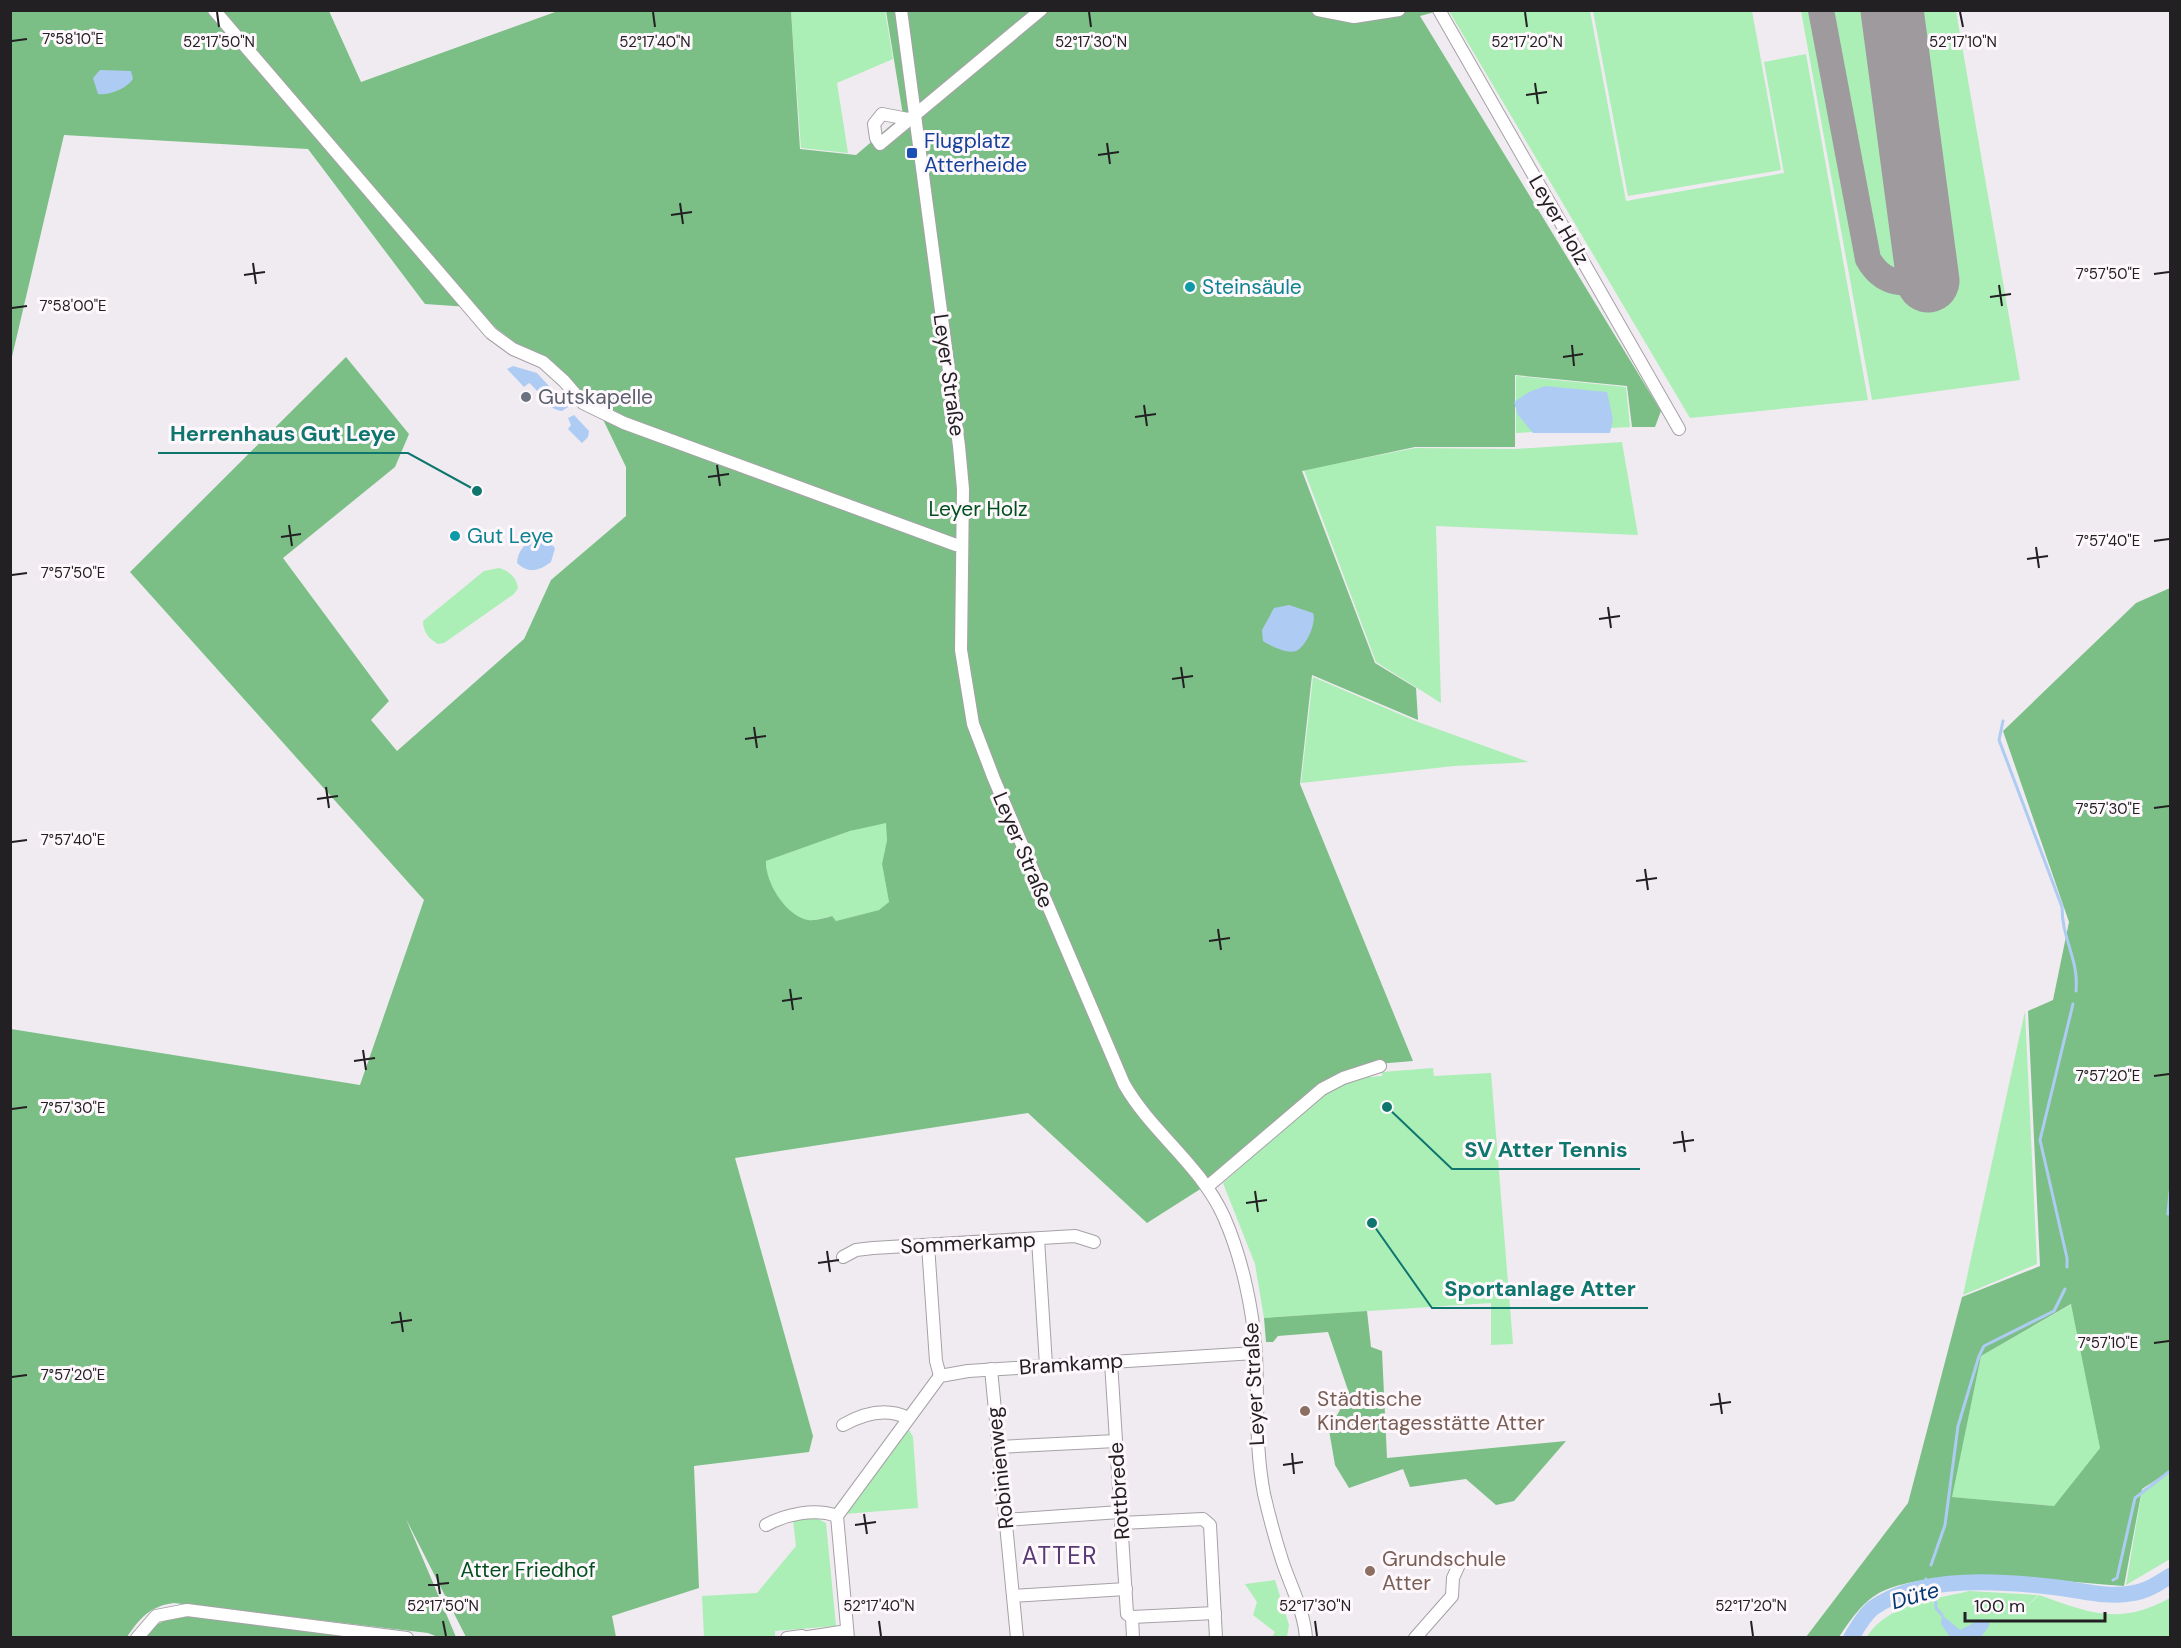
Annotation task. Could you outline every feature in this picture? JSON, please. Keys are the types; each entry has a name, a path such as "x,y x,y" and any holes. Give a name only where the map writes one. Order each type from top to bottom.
{"street":[{"path":"214,10 491,333 513,349 543,362 583,403 624,423 956,545"},
{"name":"Leyer Straße","path":"901,10 911,116 959,446 963,489 961,650 973,724 998,790 1124,1084 1147,1120 1192,1165 1224,1216 1235,1248 1256,1353 1260,1467 1272,1527 1304,1621 1306,1638"},
{"path":"911,116 1041,10"},
{"path":"1318,10 1354,17 1399,10"},
{"name":"Leyer Holz","path":"1439,10 1679,429"},
{"path":"1207,1187 1322,1089 1342,1078 1380,1066"},
{"name":"Sommerkamp","path":"843,1257 856,1250 1075,1236 1094,1242"},
{"path":"1038,1239 1046,1365"},
{"path":"787,1638 848,1634 837,1516 940,1376 936,1361 928,1245"},
{"name":"Bramkamp","path":"940,1376 950,1372 991,1369 1256,1353"},
{"name":"Rottbrede","path":"1110,1362 1127,1614 1132,1617 1133,1638"},
{"name":"Robinienweg","path":"991,1369 1017,1638"},
{"path":"843,1425 862,1414 896,1413 908,1418"},
{"path":"998,1447 1116,1441"},
{"path":"766,1525 780,1517 825,1512 837,1516"},
{"path":"1005,1520 1203,1519 1210,1525 1216,1638"},
{"path":"1415,1638 1452,1596 1454,1578 1461,1560"},
{"path":"1013,1596 1126,1589"},
{"path":"137,1638 156,1616 187,1610 407,1638"},
{"path":"1132,1617 1215,1613"}],"green space":[{"name":"Leyer Holz","path":"1442,10 1420,16 1661,411 1655,427 1632,427 1627,386 1515,375 1515,447 1415,447 1302,471 1375,663 1416,688 1418,720 1312,675 1300,784 1413,1061 1377,1064 1342,1077 1213,1181 1147,1223 1028,1113 735,1158 813,1436 809,1452 694,1466 699,1588 612,1616 616,1637 466,1637 406,1519 456,1637 438,1637 428,1633 174,1603 158,1607 146,1614 127,1637 11,1638 11,1029 360,1085 424,900 130,572 346,357 409,434 395,467 283,558 389,701 371,720 397,751 524,639 551,580 626,516 626,467 596,405 469,307 425,304 308,149 64,135 11,361 11,11 329,11 361,82 558,11 791,11 800,149 856,155 903,115 886,11","holes":["886,823 887,840 882,864 889,902 879,910 836,921 832,916 808,920 792,912 785,905 769,879 766,861 850,831"]},
{"path":"791,11 885,11 893,59 837,83 848,153 801,148"},
{"path":"1449,11 1590,11 1626,201 1784,173 1764,62 1806,54 1868,400 1690,418"},
{"path":"1593,11 1752,11 1781,170 1628,196"},
{"path":"1801,11 1815,11 1863,262 1878,280 1898,291 1931,295 1943,293 1905,11 1956,11 2020,380 1872,400"},
{"path":"1826,11 1878,11 1912,267 1902,274 1886,274 1876,263 1870,250"},
{"path":"1516,376 1626,387 1630,427 1516,433"},
{"path":"1622,442 1638,535 1436,526 1441,703 1376,662 1304,470 1415,448 1515,449"},
{"path":"499,568 509,573 516,581 518,588 514,594 444,643 438,644 429,637 425,632 423,621 484,571"},
{"path":"2170,588 2170,1471 2142,1489 2124,1586 2001,1577 1937,1579 1908,1583 1883,1591 1869,1600 1839,1637 1806,1637 1908,1503 1962,1297 2040,1266 2028,1011 2053,1000 2069,922 2003,731 2136,603","holes":["2071,1304 2100,1448 2054,1506 1952,1497 1981,1356"]},
{"path":"1313,677 1418,722 1529,762 1454,766 1301,783"},
{"path":"887,822 887,840 882,864 889,902 879,910 836,921 831,916 808,920 792,912 778,897 769,879 766,861 850,831"},
{"path":"2025,1011 2037,1264 1963,1295"},
{"path":"1433,1068 1434,1076 1491,1073 1513,1344 1491,1345 1491,1303 1264,1318 1255,1264 1223,1183 1322,1094 1355,1078 1382,1076 1382,1072"},
{"path":"2072,1304 2100,1448 2054,1506 1951,1497 1981,1356"},
{"path":"1367,1311 1371,1347 1382,1351 1387,1458 1566,1441 1514,1501 1496,1505 1466,1479 1410,1487 1403,1469 1349,1488 1335,1465 1329,1430 1349,1393 1328,1332 1278,1336 1273,1342 1266,1342 1264,1318"},
{"path":"907,1426 913,1437 918,1508 845,1514"},
{"path":"2170,1473 2170,1559 2126,1585 2142,1490"},
{"path":"816,1518 826,1523 836,1626 775,1631 775,1637 704,1637 702,1596 757,1593 796,1546 793,1520"},
{"path":"1275,1580 1289,1625 1287,1637 1272,1637 1275,1632 1253,1615 1257,1602 1245,1584"},
{"path":"1969,1591 2038,1595 2015,1618 2039,1595 2104,1614 2135,1612 2170,1598 2170,1637 1866,1638 1875,1626 1899,1610"},
{"path":"191,1615 360,1638 143,1638 164,1621"}],"water":[{"path":"100,70 131,71 133,79 117,91 98,94 93,78"},
{"path":"513,366 537,373 568,407 562,411 557,410 548,404 529,383 524,387 507,369"},
{"path":"1545,386 1607,392 1613,419 1610,433 1533,433 1518,415 1514,402 1529,392"},
{"path":"574,415 589,431 588,437 582,443 568,429 571,425 568,418"},
{"path":"534,539 546,539 555,548 551,562 542,568 530,570 517,563 517,559 525,545"},
{"path":"1289,605 1313,613 1314,617 1307,640 1300,649 1292,652 1279,649 1263,641 1262,630 1274,608"},
{"path":"1942,1615 1960,1630 1981,1619 1989,1621 1989,1626 1981,1637 1950,1637 1941,1624"}],"waterway":[{"path":"2003,721 1999,740 2062,907 2075,969 2076,991"},
{"path":"2067,1267 2067,1258 2040,1140 2073,1004"},
{"path":"2168,1214 2170,1192"},
{"path":"1931,1565 1945,1525 1958,1426 1979,1356 1984,1346 2054,1311 2065,1289"},
{"path":"2113,1580 2117,1578 2135,1498 2170,1471"},
{"name":"Düte","path":"1851,1638 1873,1608 1893,1597 1939,1585 2015,1583 2106,1594 2124,1594 2148,1589 2170,1576"},
{"path":"1922,1589 1926,1579"},
{"path":"1935,1587 1936,1608 1942,1615"},
{"name":"Düte","path":"2097,1592 2101,1589"}],"taxiway":[{"path":"1821,10 1868,259 1879,274 1893,281 1909,283 1928,281"}],"runway":[{"path":"1892,10 1928,281"}],"place":[{"name":"Flugplatz Atterheide","path":"912,153"},
{"name":"Steinsäule","path":"1190,287"},
{"name":"Gutskapelle","path":"526,397"},
{"name":"Herrenhaus Gut Leye","path":"477,491"},
{"name":"Gut Leye","path":"455,536"},
{"name":"SV Atter Tennis","path":"1387,1107"},
{"name":"Sportanlage Atter","path":"1372,1223"},
{"name":"Städtische Kindertagesstätte Atter","path":"1305,1411"},
{"name":"Grundschule Atter","path":"1370,1571"}],"district":[{"name":"ATTER","path":"1060,1556"}],"park label":[{"name":"Atter Friedhof","path":"528,1570"}]}
